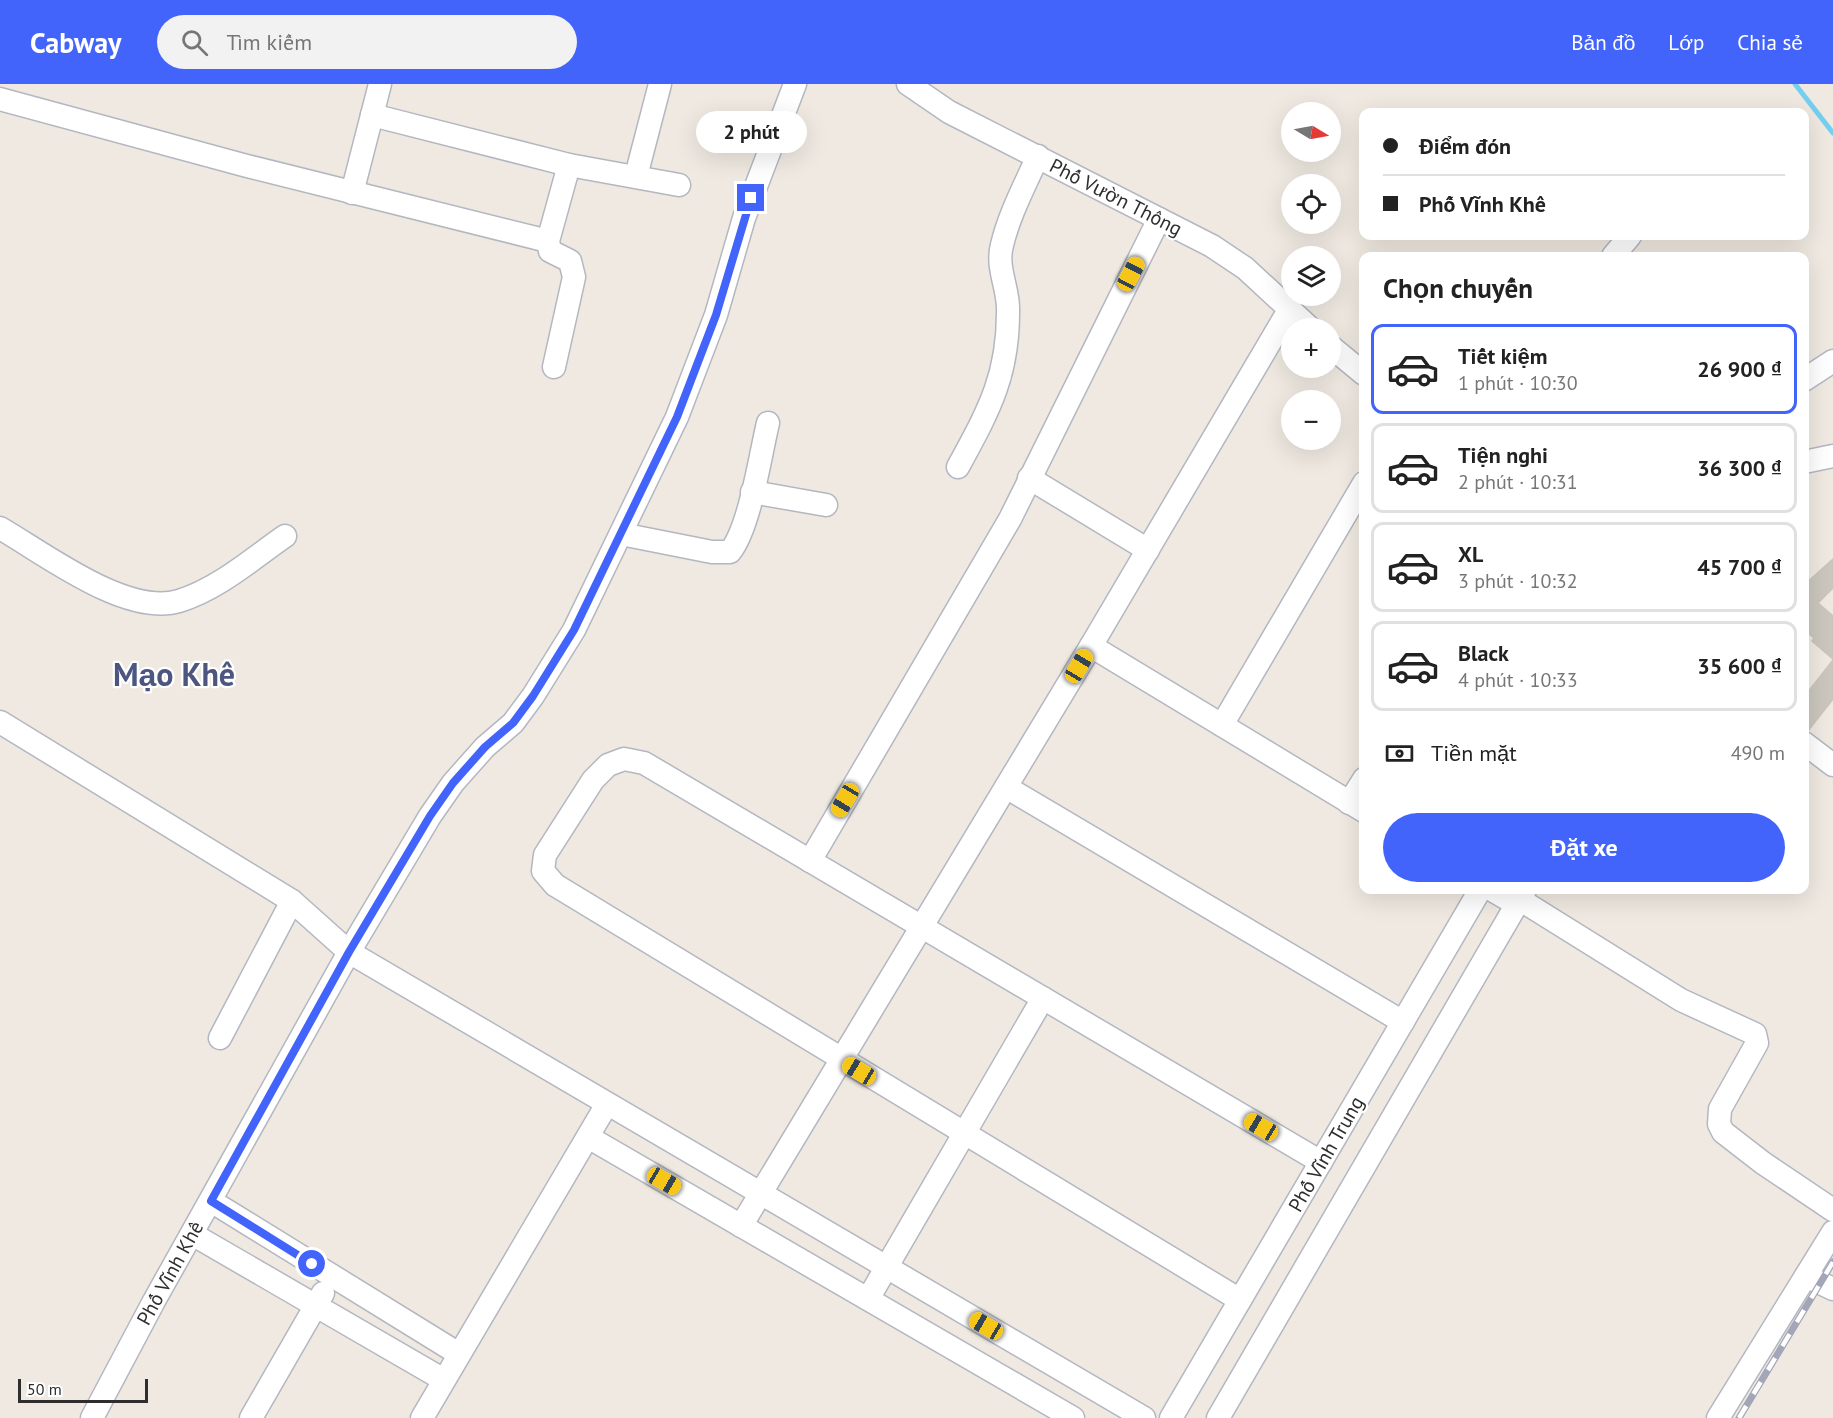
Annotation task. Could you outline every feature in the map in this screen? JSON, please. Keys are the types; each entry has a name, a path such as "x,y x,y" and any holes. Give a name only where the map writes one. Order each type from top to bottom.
{"street":[{"path":"352,193 380,84"},
{"path":"636,176 660,84"},
{"name":"Phố Vĩnh Khê","path":"92,1418 349,952 453,783 485,747 513,723 533,696 574,630 681,407 716,315 744,218 795,84"},
{"name":"Phố Vườn Thông","path":"908,84 949,112 1212,246 1245,268 1298,318"},
{"path":"0,99 352,193 548,242"},
{"path":"372,115 569,165 679,185"},
{"path":"958,467 986,416 999,384 1007,355 1008,305 1002,276 1001,247 1038,156"},
{"path":"554,367 574,278 570,261 549,251 548,242 569,165"},
{"path":"810,861 1010,519 1159,219"},
{"path":"1616,252 1626,240"},
{"path":"741,1226 1091,646 1289,310"},
{"path":"1341,355 1359,370"},
{"path":"1809,377 1833,361"},
{"path":"621,534 712,552 730,552 735,546 752,492 768,423"},
{"path":"1809,461 1833,456"},
{"path":"1029,478 1148,550"},
{"path":"752,492 826,505"},
{"path":"1222,725 1359,492"},
{"path":"0,528 117,597 148,603 177,602 203,591 285,536"},
{"path":"1091,646 1356,807"},
{"path":"0,722 292,901 349,952 1144,1418"},
{"path":"1809,746 1833,765"},
{"path":"1240,1300 555,885 543,871 545,855 592,780 608,765 624,759 644,763 1321,1162"},
{"path":"1006,787 1403,1022"},
{"name":"Phố Vĩnh Trung","path":"1171,1418 1478,894"},
{"path":"1520,898 1681,1000 1755,1034 1757,1043 1720,1109 1719,1124 1723,1132 1763,1163 1833,1210"},
{"name":"Phố Vĩnh Trung","path":"1218,1418 1520,898"},
{"path":"220,1038 292,901"},
{"path":"868,1299 1043,998"},
{"path":"422,1418 607,1104"},
{"path":"588,1137 1073,1418"},
{"path":"211,1201 459,1354"},
{"path":"1718,1418 1833,1232"},
{"path":"192,1234 444,1380"},
{"path":"251,1418 332,1276"},
{"path":"1806,1276 1833,1289"}],"building":[{"path":"1833,559 1833,588 1818,603 1833,616 1833,659 1812,641 1814,638 1809,634 1809,581"},
{"path":"1833,660 1833,699 1809,730 1809,691"}],"waterway":[{"path":"1795,84 1833,133"}],"railway":[{"path":"1739,1418 1833,1262"}],"district":[{"name":"Mạo Khê","path":"174,674"}],"route":[{"path":"312,1264 211,1201 349,952 430,816 453,783 485,747 513,723 533,696 574,630 653,471 677,417 716,315 751,198"}]}
